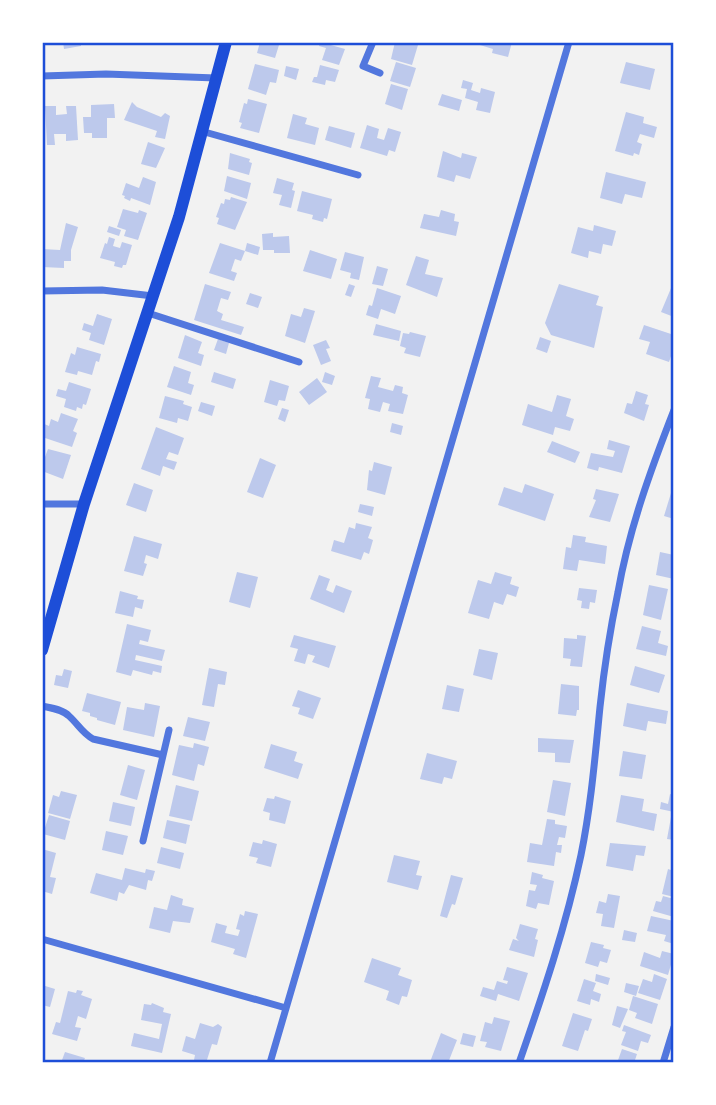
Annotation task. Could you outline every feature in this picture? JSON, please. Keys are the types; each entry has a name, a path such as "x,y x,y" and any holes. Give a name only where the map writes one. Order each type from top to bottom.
{"highway":[{"path":"42,650 84,504 178,217 226,42"}],"street":[{"path":"373,42 363,66 380,73"},
{"path":"270,1063 569,42"},
{"path":"42,76 106,74 216,78"},
{"path":"201,131 358,175"},
{"path":"42,291 102,290 153,296"},
{"path":"148,313 299,362"},
{"path":"519,1063 549,977 581,853 595,769 600,705 618,590 650,471 674,410"},
{"path":"42,503 84,504"},
{"path":"42,706 60,710 68,715 85,735 93,740 163,755"},
{"path":"143,841 169,730"},
{"path":"42,939 286,1008"},
{"path":"663,1063 674,1027"}],"building":[{"path":"63,42 81,42 81,46 64,49"},
{"path":"260,42 283,42 279,45 275,58 257,53"},
{"path":"320,42 345,49 339,65 322,60 326,48 319,46"},
{"path":"395,42 418,45 412,65 391,59"},
{"path":"470,42 512,42 508,57 492,53 493,49"},
{"path":"396,62 416,68 410,87 390,81"},
{"path":"626,62 655,69 650,90 620,83"},
{"path":"255,64 279,70 276,83 270,82 266,95 248,89"},
{"path":"320,65 339,70 335,82 326,80 325,85 312,82 314,77 317,77"},
{"path":"286,66 299,69 296,80 284,76"},
{"path":"463,80 473,83 471,90 480,93 481,88 495,92 490,113 476,110 478,102 465,98 467,89 461,88"},
{"path":"391,84 408,89 402,110 385,104"},
{"path":"442,94 462,100 459,111 438,105"},
{"path":"248,99 267,104 259,133 240,128 244,103 247,104"},
{"path":"132,102 137,107 161,117 165,113 170,116 165,139 155,137 157,131 124,120"},
{"path":"114,104 115,118 107,118 107,138 92,138 92,133 84,133 83,117 91,117 91,105"},
{"path":"45,106 56,106 56,115 67,114 66,106 76,106 78,140 66,141 66,134 54,134 55,145 47,145"},
{"path":"626,112 644,117 643,123 657,127 654,138 640,134 637,142 642,144 639,155 615,151"},
{"path":"293,114 307,118 305,124 319,128 315,145 287,138"},
{"path":"367,125 379,129 377,138 384,140 388,128 401,132 395,152 389,150 387,156 360,148"},
{"path":"329,126 355,133 351,148 325,140"},
{"path":"148,142 165,148 156,168 141,164"},
{"path":"443,151 461,158 462,153 477,157 470,179 456,175 454,182 437,177"},
{"path":"230,153 250,159 249,162 252,163 249,175 228,169"},
{"path":"606,172 646,182 642,198 625,194 622,204 600,198"},
{"path":"227,176 251,183 247,199 224,191"},
{"path":"143,177 156,182 150,205 131,198 130,201 122,195 126,183 139,188"},
{"path":"277,178 294,183 291,208 279,205 282,195 273,193"},
{"path":"302,191 332,199 327,219 324,218 323,222 312,219 313,215 297,211"},
{"path":"231,197 247,202 235,230 217,224 219,218 216,217 221,203 224,204 225,199 230,200"},
{"path":"123,209 147,213 138,240 124,236 126,230 117,227"},
{"path":"441,210 455,214 454,221 459,222 456,236 420,228 424,214 439,217"},
{"path":"66,223 78,227 71,250 71,261 64,261 64,268 42,267 42,249 60,250"},
{"path":"594,225 616,231 612,246 603,244 601,254 589,251 588,258 571,253 578,227 593,231"},
{"path":"109,226 121,230 119,236 107,232"},
{"path":"273,233 273,237 289,236 290,253 263,250 262,234"},
{"path":"109,237 115,239 113,246 120,248 122,242 132,245 126,265 122,268 114,266 115,262 100,258"},
{"path":"220,243 245,251 241,261 235,259 231,271 237,273 234,281 209,273"},
{"path":"247,243 260,247 258,255 245,251"},
{"path":"310,250 337,259 331,279 303,271"},
{"path":"345,252 364,257 359,280 350,278 351,273 340,270"},
{"path":"416,256 429,260 425,274 443,278 437,297 406,285"},
{"path":"377,266 388,269 383,286 372,284"},
{"path":"674,281 674,317 661,312"},
{"path":"205,284 231,292 228,300 221,298 217,311 223,314 221,320 244,327 241,335 194,320"},
{"path":"349,284 355,286 351,297 345,295"},
{"path":"559,284 599,296 596,305 603,307 594,348 551,335 545,323"},
{"path":"377,288 401,296 395,314 381,309 378,319 366,315 369,305 372,306"},
{"path":"250,293 262,297 258,308 246,304"},
{"path":"304,308 315,311 305,343 285,336 291,314 301,317"},
{"path":"97,314 112,319 104,345 89,340 91,333 82,330 84,323 93,326"},
{"path":"376,324 401,331 399,341 373,335"},
{"path":"644,325 674,335 674,347 669,362 646,354 650,342 639,339"},
{"path":"403,333 426,336 420,357 404,353 406,348 400,346"},
{"path":"185,335 202,342 198,353 204,355 201,366 178,358"},
{"path":"540,337 551,341 547,353 536,349"},
{"path":"218,339 229,343 226,354 214,350"},
{"path":"326,340 331,361 321,365 313,345"},
{"path":"77,347 101,354 92,375 78,371 77,375 65,372 71,353 75,355"},
{"path":"174,366 191,372 188,383 194,385 191,395 167,387"},
{"path":"214,372 236,379 233,389 211,382"},
{"path":"325,372 335,376 332,385 322,382"},
{"path":"371,376 381,378 378,387 393,391 395,385 403,387 402,393 408,395 403,414 388,411 390,404 383,402 380,412 368,409 370,399 365,398"},
{"path":"317,378 327,392 309,405 299,392"},
{"path":"270,380 289,386 285,401 279,400 277,406 264,402"},
{"path":"69,382 91,389 82,409 77,407 76,411 64,407 66,399 56,396 58,389 66,391"},
{"path":"636,391 648,395 645,404 649,405 644,421 624,413 627,403 632,404"},
{"path":"557,395 571,399 566,416 574,419 570,431 555,427 553,435 522,425 528,404 552,412"},
{"path":"165,396 184,401 183,404 192,407 188,421 178,418 177,423 159,418"},
{"path":"201,402 215,406 212,416 198,411"},
{"path":"282,408 289,410 285,422 278,419"},
{"path":"61,413 78,419 73,431 77,433 72,447 42,437 42,423 49,426 51,419 58,422"},
{"path":"392,423 403,426 401,435 390,432"},
{"path":"156,427 184,438 178,455 169,452 166,459 177,462 174,470 163,466 160,476 141,469"},
{"path":"609,440 630,446 622,473 599,467 598,471 587,468 591,453 613,457 615,451 607,449"},
{"path":"552,441 580,452 575,463 547,452"},
{"path":"48,449 71,455 63,479 42,471 42,456 45,457"},
{"path":"260,458 276,465 263,498 247,492"},
{"path":"374,462 392,467 385,495 367,490 369,470 372,471"},
{"path":"134,483 153,490 146,512 126,505"},
{"path":"525,484 554,494 545,521 498,505 504,487 522,493"},
{"path":"596,489 619,494 610,522 589,517 596,500 593,499"},
{"path":"671,493 674,493 674,519 664,516"},
{"path":"360,504 374,507 372,516 358,512"},
{"path":"356,523 372,527 368,538 373,540 369,554 364,552 361,560 331,551 334,540 344,543 349,527 355,529"},
{"path":"573,535 586,537 585,542 607,546 605,564 579,560 577,571 563,569 566,547 571,548"},
{"path":"134,536 162,544 158,559 146,555 144,563 147,564 143,576 124,571"},
{"path":"660,552 674,555 674,579 656,575"},
{"path":"237,572 258,577 250,608 229,602"},
{"path":"495,572 512,577 510,584 519,587 516,597 507,594 503,605 494,602 489,619 468,613 478,580 491,584"},
{"path":"319,575 330,579 326,590 333,593 336,585 352,591 344,613 310,599"},
{"path":"649,585 668,589 661,620 643,615"},
{"path":"579,588 597,590 595,603 590,602 589,609 581,608 582,601 577,600"},
{"path":"120,591 144,600 142,609 135,607 133,617 115,613"},
{"path":"127,624 151,630 148,642 140,640 139,644 165,650 162,661 136,655 135,660 162,666 161,673 153,671 152,675 133,670 131,676 116,672"},
{"path":"642,626 661,631 658,643 668,646 666,656 636,649"},
{"path":"294,635 336,646 329,668 312,662 315,656 308,654 305,664 294,661 298,649 290,647"},
{"path":"577,635 586,636 582,667 570,666 571,659 563,658 564,638 577,639"},
{"path":"479,649 498,653 492,680 473,675"},
{"path":"635,666 665,675 659,693 630,685"},
{"path":"209,668 227,672 225,685 218,684 214,707 202,705"},
{"path":"64,669 72,671 68,688 54,685 56,675 62,676"},
{"path":"561,684 579,686 579,710 576,716 558,714"},
{"path":"447,685 464,689 459,712 442,709"},
{"path":"298,690 321,698 313,719 298,714 300,708 292,706"},
{"path":"87,693 121,702 115,725 97,720 90,716 90,713 82,711"},
{"path":"145,703 160,706 154,737 123,730 127,707 144,710"},
{"path":"627,703 668,711 666,724 648,721 646,731 623,726"},
{"path":"188,717 210,722 205,741 183,736"},
{"path":"538,738 574,740 570,763 555,762 555,753 538,752"},
{"path":"194,743 209,747 204,766 198,764 194,781 172,775 179,745 193,748"},
{"path":"271,744 297,752 294,761 303,764 298,779 264,768"},
{"path":"623,751 646,755 642,779 619,776"},
{"path":"427,753 457,761 452,779 444,777 442,784 420,779"},
{"path":"128,765 145,770 137,800 120,795"},
{"path":"553,780 571,783 565,816 547,812"},
{"path":"176,785 199,791 192,821 169,816"},
{"path":"61,791 77,795 70,819 48,813 53,795 59,797"},
{"path":"670,794 674,795 674,812 660,809 661,802 668,804"},
{"path":"621,795 644,799 642,811 657,814 654,831 616,822"},
{"path":"275,796 291,801 285,824 269,820 270,813 263,811 267,798 274,799"},
{"path":"113,802 135,807 131,826 109,821"},
{"path":"49,815 70,821 65,840 43,834"},
{"path":"671,817 674,818 674,840 667,839"},
{"path":"547,819 567,826 565,838 559,837 557,845 562,845 561,853 556,852 554,866 527,862 530,843 542,845"},
{"path":"167,820 190,825 186,844 163,838"},
{"path":"106,831 128,836 123,855 102,850"},
{"path":"263,840 277,844 271,867 256,863 258,858 249,856 253,842 262,844"},
{"path":"610,843 646,846 644,856 636,855 633,871 606,866"},
{"path":"161,847 184,853 180,869 157,863"},
{"path":"42,849 56,853 50,877 56,878 52,894 42,891"},
{"path":"394,855 420,861 416,875 422,876 418,890 387,882"},
{"path":"125,868 145,873 146,869 155,871 152,881 148,880 146,890 129,885 124,894 119,892 117,901 90,893 96,873 122,880"},
{"path":"668,869 674,871 674,897 662,894"},
{"path":"532,872 554,881 549,905 538,903 536,909 526,906 529,890 535,891 537,885 530,884"},
{"path":"451,875 463,878 455,905 452,904 447,918 440,916"},
{"path":"608,894 620,896 614,928 601,926 603,914 596,913 599,901 606,903"},
{"path":"171,895 183,899 182,905 194,908 190,923 173,921 170,933 149,928 154,907 167,910"},
{"path":"663,896 674,899 674,917 653,911 656,901 661,902"},
{"path":"245,911 258,914 246,958 233,954 235,949 211,942 216,923 227,926 225,933 238,936 240,930 236,929 240,914 244,916"},
{"path":"651,916 674,921 674,944 664,941 666,935 647,931"},
{"path":"520,924 538,929 534,957 509,950 513,939 519,941 516,938"},
{"path":"624,930 637,933 635,942 622,940"},
{"path":"591,942 611,950 607,963 600,961 598,967 585,963"},
{"path":"662,951 674,954 668,975 640,966 644,952 660,958"},
{"path":"372,958 401,968 398,975 412,980 407,997 402,996 399,1005 386,1000 389,991 364,982"},
{"path":"507,967 528,973 519,1001 498,994 496,1001 480,996 483,987 494,990 497,981 507,984 508,981 503,980"},
{"path":"596,974 610,978 608,985 595,981"},
{"path":"654,974 667,979 660,1000 638,993 643,979 652,982"},
{"path":"584,979 596,983 593,991 601,994 599,1002 591,999 590,1005 577,1001"},
{"path":"626,983 639,986 636,996 624,992"},
{"path":"42,985 55,989 50,1007 42,1005"},
{"path":"77,990 83,991 81,995 92,999 86,1019 78,1016 75,1027 81,1028 77,1041 52,1034 56,1022 60,1023 68,991 76,993"},
{"path":"633,996 658,1004 652,1024 635,1018 637,1013 629,1010"},
{"path":"152,1003 164,1008 163,1012 171,1014 162,1053 131,1046 134,1033 159,1039 162,1024 141,1020 144,1004"},
{"path":"617,1006 628,1009 620,1028 612,1025"},
{"path":"573,1013 592,1019 578,1051 562,1046"},
{"path":"494,1017 510,1021 501,1051 485,1047 487,1042 480,1041 485,1022 492,1024"},
{"path":"200,1023 213,1027 218,1024 222,1027 217,1045 212,1044 206,1063 194,1060 195,1055 182,1051 186,1036 195,1039"},
{"path":"624,1025 651,1035 648,1043 641,1041 638,1051 621,1045 626,1032 622,1031"},
{"path":"441,1033 457,1040 448,1063 432,1063 430,1062"},
{"path":"463,1033 476,1036 473,1047 460,1044"},
{"path":"622,1049 637,1054 634,1063 617,1063"},
{"path":"65,1052 85,1058 83,1063 62,1060"}]}
